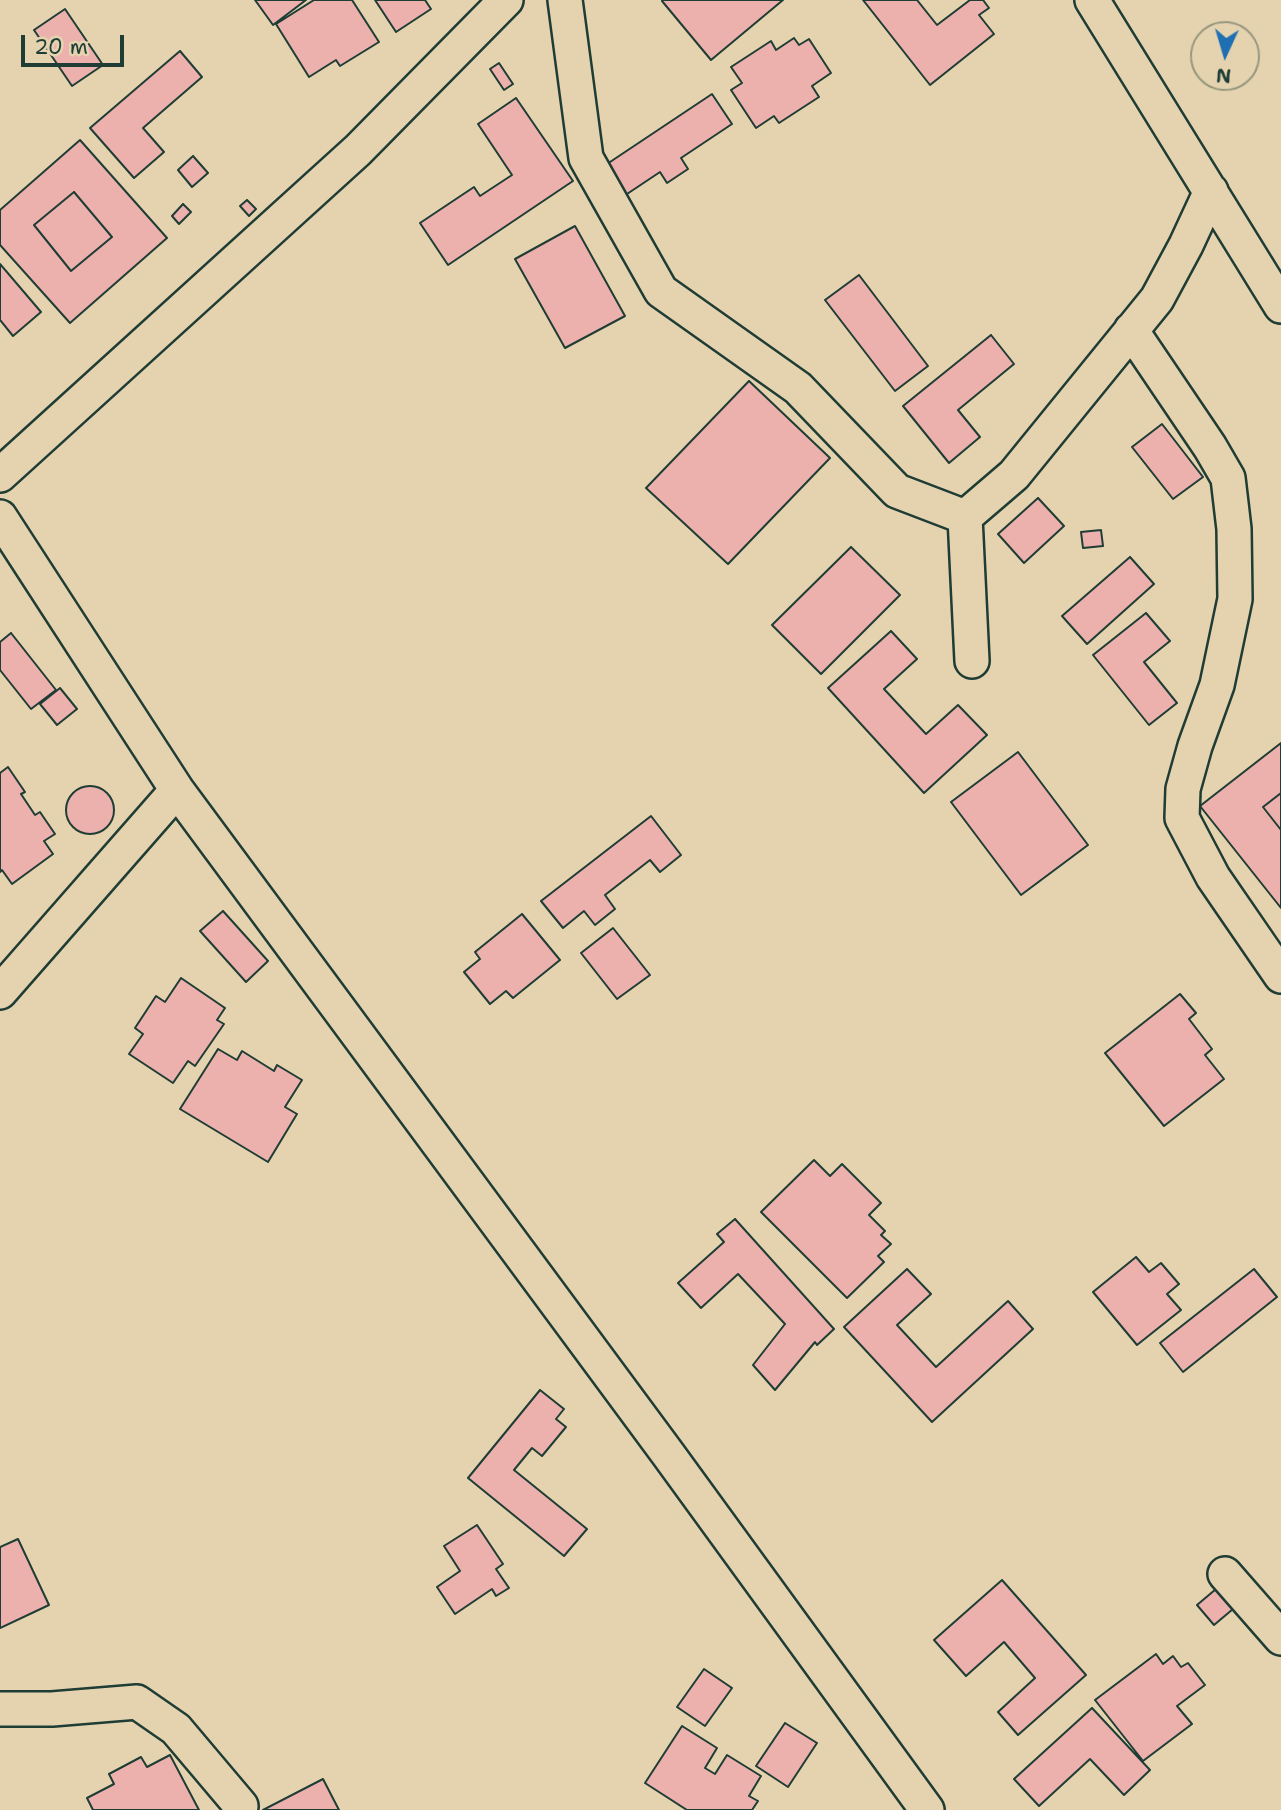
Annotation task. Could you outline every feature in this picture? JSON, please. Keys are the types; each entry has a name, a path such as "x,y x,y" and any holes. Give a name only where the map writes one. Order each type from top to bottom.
{"street":[{"path":"0,475 358,150 506,0"},
{"path":"565,0 586,158 661,291 799,388 897,491 965,517"},
{"path":"1092,0 1281,306"},
{"path":"965,517 1014,475 1157,299 1211,191"},
{"path":"1131,330 1228,478 1234,529 1235,599 1217,685 1183,789 1182,818 1213,877 1281,976"},
{"path":"0,517 177,790 668,1454 927,1810"},
{"path":"965,517 972,661"},
{"path":"0,992 177,790"},
{"path":"1225,1574 1281,1638"},
{"path":"0,1709 52,1709 137,1703 176,1729 241,1806"}],"building":[{"path":"255,0 306,0 273,25"},
{"path":"314,0 352,0 379,42 340,66 336,60 309,77 276,24"},
{"path":"375,0 425,0 431,9 396,32"},
{"path":"663,0 783,0 711,60"},
{"path":"863,0 917,0 937,25 970,0 983,0 989,8 979,15 994,34 930,85"},
{"path":"65,9 103,65 72,86 34,30"},
{"path":"794,38 799,45 809,39 831,73 812,86 819,97 779,123 774,116 756,128 731,90 742,83 731,67 771,41 776,50"},
{"path":"180,51 202,77 143,128 164,152 134,178 90,128"},
{"path":"499,63 513,84 504,90 490,69"},
{"path":"712,94 732,124 681,158 688,169 667,183 660,172 624,196 604,166"},
{"path":"516,98 573,181 448,265 420,223 474,187 480,196 512,175 478,124"},
{"path":"80,140 167,238 70,323 0,245 0,210","holes":["74,192 112,237 71,271 34,225"]},
{"path":"193,156 208,173 192,187 178,170"},
{"path":"74,192 112,237 71,271 34,225"},
{"path":"247,200 256,209 249,216 240,206"},
{"path":"183,204 191,212 179,224 172,216"},
{"path":"575,226 625,316 565,348 515,259"},
{"path":"0,264 41,312 13,336 0,320"},
{"path":"859,275 928,366 895,391 825,300"},
{"path":"991,335 1014,364 958,410 980,437 949,463 903,406"},
{"path":"749,381 830,458 728,564 646,488"},
{"path":"1162,424 1203,477 1173,499 1132,447"},
{"path":"1038,498 1064,526 1024,563 998,534"},
{"path":"1101,530 1103,546 1083,548 1081,532"},
{"path":"851,547 900,595 821,674 772,625"},
{"path":"1130,557 1154,584 1087,644 1062,616"},
{"path":"1146,613 1170,641 1144,662 1177,703 1149,725 1093,655"},
{"path":"891,631 917,659 884,689 926,734 958,705 987,735 924,793 828,688"},
{"path":"11,633 56,690 31,709 0,670 0,642"},
{"path":"60,688 77,709 57,725 40,704"},
{"path":"1281,743 1281,793 1263,807 1281,830 1281,908 1200,806"},
{"path":"1018,752 1088,845 1021,895 951,802"},
{"path":"8,767 25,792 21,794 35,815 40,812 55,834 44,841 53,854 12,884 2,870 0,872 0,773"},
{"path":"90,786 107,793 114,810 107,827 90,834 73,827 66,810 73,793"},
{"path":"1281,793 1281,830 1263,807"},
{"path":"651,816 681,855 660,872 650,860 605,895 615,909 595,925 584,911 563,928 541,901"},
{"path":"223,911 268,961 246,982 200,931"},
{"path":"522,914 560,960 513,998 506,991 490,1004 464,972 480,959 475,952"},
{"path":"613,928 650,975 617,999 581,953"},
{"path":"181,978 225,1008 217,1020 224,1024 195,1066 188,1061 173,1083 129,1054 143,1034 135,1028 156,996 165,1002"},
{"path":"1180,994 1196,1013 1189,1019 1212,1049 1205,1055 1224,1079 1164,1126 1105,1053"},
{"path":"218,1049 237,1060 242,1051 274,1071 277,1065 302,1080 285,1107 297,1114 268,1162 180,1109"},
{"path":"814,1160 830,1176 842,1164 881,1203 869,1215 885,1231 881,1235 891,1244 878,1256 884,1262 847,1298 761,1212"},
{"path":"735,1219 834,1329 817,1345 815,1342 775,1390 753,1365 785,1324 738,1274 701,1308 678,1283 724,1242 717,1234"},
{"path":"1136,1257 1149,1272 1161,1263 1179,1284 1167,1294 1181,1310 1137,1345 1093,1292"},
{"path":"907,1269 931,1294 897,1325 936,1367 1008,1301 1033,1329 932,1422 844,1327"},
{"path":"1254,1269 1277,1297 1183,1372 1160,1343"},
{"path":"540,1390 564,1409 556,1419 566,1427 542,1456 532,1448 514,1470 587,1529 564,1556 468,1478"},
{"path":"477,1525 503,1564 496,1569 509,1588 496,1596 492,1589 455,1614 437,1587 460,1571 444,1546"},
{"path":"18,1539 49,1605 0,1628 0,1547"},
{"path":"1002,1580 1086,1675 1018,1735 998,1712 1035,1678 1004,1642 966,1676 934,1640"},
{"path":"1216,1589 1233,1609 1214,1625 1197,1605"},
{"path":"1156,1654 1163,1664 1173,1656 1181,1667 1188,1663 1205,1685 1177,1706 1192,1724 1143,1761 1095,1700"},
{"path":"704,1669 732,1688 705,1726 677,1707"},
{"path":"1092,1708 1150,1770 1124,1795 1090,1759 1039,1806 1014,1779"},
{"path":"785,1723 817,1743 788,1787 756,1766"},
{"path":"682,1726 717,1748 705,1768 715,1774 727,1755 761,1776 749,1796 758,1801 752,1810 687,1810 645,1783"},
{"path":"170,1755 199,1810 93,1810 87,1798 114,1784 109,1774 141,1757 147,1767"},
{"path":"323,1779 339,1810 263,1810"}]}
